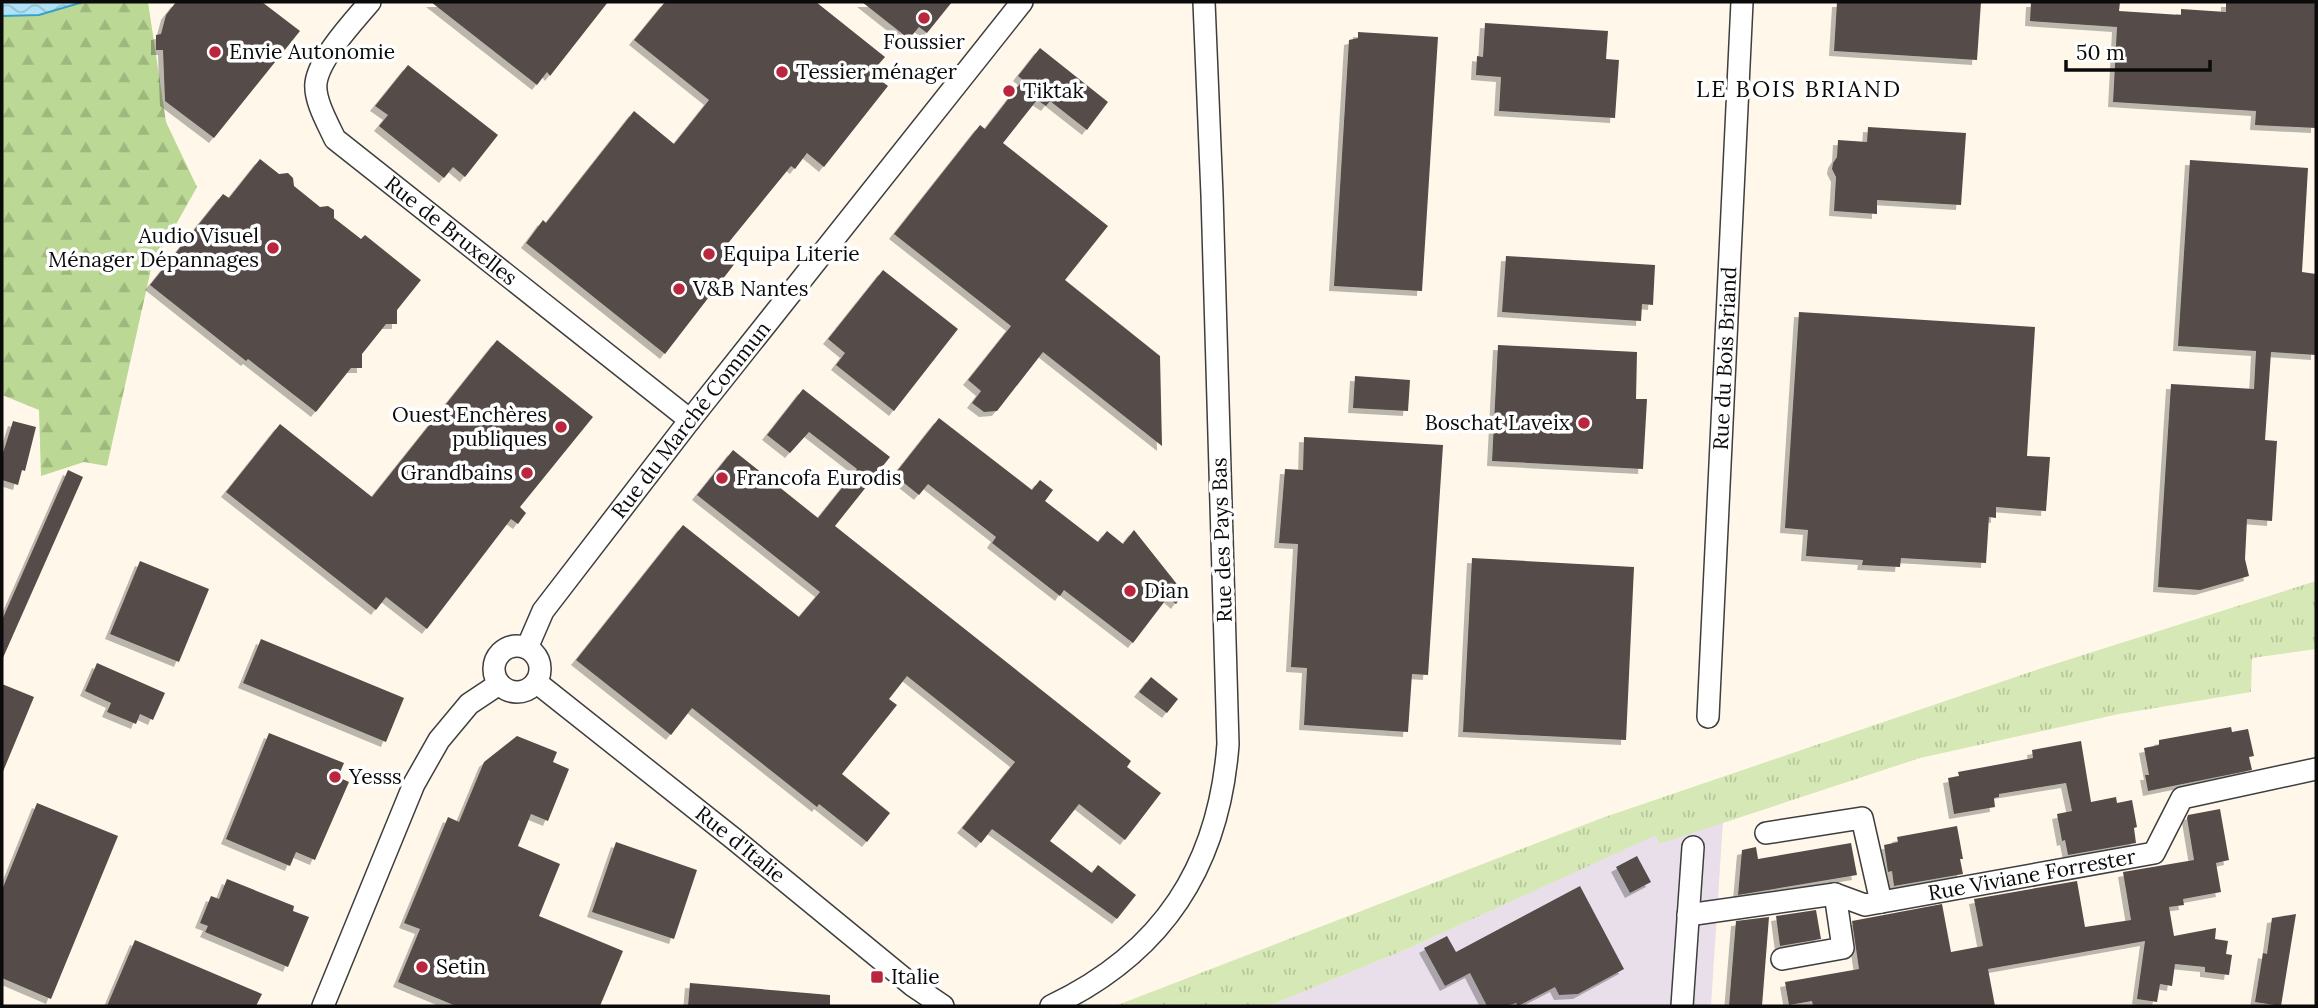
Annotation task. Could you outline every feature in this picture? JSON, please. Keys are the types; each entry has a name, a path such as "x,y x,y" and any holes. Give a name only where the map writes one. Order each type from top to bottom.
{"street":[{"name":"Rue de Bruxelles","path":"370,2 328,54 316,83 322,112 335,139 690,420"},
{"name":"Rue du Marché Commun","path":"527,648 543,611 690,420 1022,2"},
{"name":"Rue des Pays Bas","path":"1051,1006 1106,974 1152,934 1173,909 1194,876 1205,850 1224,785 1228,744 1213,195 1204,2"},
{"name":"Rue du Bois Briand","path":"1708,717 1742,2"},
{"path":"512,647 527,648 538,659 540,675 536,682 518,692 511,692 499,684 494,669 499,655 512,647"},
{"name":"Rue d'Italie","path":"536,682 912,985 943,1006"},
{"path":"323,1006 414,784 439,740 469,704 499,684"},
{"name":"Rue Viviane Forrester","path":"1688,915 1835,894 1865,905 2154,853 2182,798 2316,769"},
{"path":"1766,833 1862,818 1881,902"},
{"path":"1682,1006 1693,847"},
{"path":"1782,959 1843,948 1835,894"}],"shaded area":[{"path":"1723,821 1711,1006 1268,1006 1407,949 1657,834 1659,844"}],"green space":[{"path":"83,2 148,2 166,122 197,187 151,269 107,466 84,462 41,476 39,410 2,395 2,16 39,15"},
{"path":"2316,581 2316,649 2252,658 2251,692 2119,714 1920,758 1659,844 1656,835 1407,949 1268,1006 1115,1006 1602,818 2039,669"}],"water":[{"path":"2,2 83,2 39,15 2,16"}],"building":[{"path":"176,2 262,2 300,31 214,138 165,101 163,50 156,50 156,35 161,34 166,15"},
{"path":"431,2 608,2 550,76 547,72 537,85"},
{"path":"665,2 816,2 885,57 871,73 888,86 824,167 807,153 795,169 791,166 725,247 739,258 665,354 526,243 543,220 546,223 634,111 674,144 709,100 634,40"},
{"path":"862,2 952,2 927,33 919,27 909,39"},
{"path":"1837,2 1981,2 1977,60 1834,51"},
{"path":"2031,2 2120,2 2119,11 2181,15 2181,9 2226,12 2226,2 2316,2 2316,128 2255,125 2256,111 2113,102 2117,27 2030,21"},
{"path":"1485,23 1608,31 1606,59 1619,60 1615,118 1499,111 1501,77 1476,75 1477,56 1483,57"},
{"path":"1358,32 1438,37 1422,291 1334,286 1349,40 1358,38"},
{"path":"1040,48 1108,102 1087,130 1050,101 1046,106 1037,100 1003,143 1108,226 1065,280 1160,356 1162,446 1043,352 997,411 984,412 972,403 981,391 968,380 1011,326 894,234 980,125 985,129 1023,80 1018,76"},
{"path":"408,65 498,135 465,177 453,167 444,178 379,126 388,115 375,106"},
{"path":"1868,127 1966,133 1961,205 1877,200 1877,214 1834,211 1836,177 1832,169 1837,157 1838,140 1867,142"},
{"path":"260,159 279,174 288,173 293,178 294,186 320,207 328,206 334,210 334,218 361,239 365,235 421,280 397,310 397,324 386,324 362,354 362,368 351,368 316,412 150,285 223,194 229,198"},
{"path":"2190,160 2308,168 2302,272 2316,274 2316,355 2271,352 2265,440 2277,441 2272,521 2247,519 2245,559 2249,576 2200,590 2158,587 2171,384 2254,389 2256,351 2178,346"},
{"path":"1506,256 1655,265 1653,305 1642,304 1641,321 1502,312"},
{"path":"883,270 958,329 894,411 836,365 845,353 828,339"},
{"path":"1799,312 2035,327 2027,456 2050,457 2046,511 1996,507 1996,518 1989,517 1986,563 1901,558 1900,567 1862,565 1863,560 1806,556 1808,530 1785,528"},
{"path":"497,340 593,417 520,507 526,513 518,524 511,519 427,629 386,597 376,610 226,492 280,424 372,497"},
{"path":"1498,345 1637,352 1636,399 1647,399 1643,469 1492,461"},
{"path":"1355,376 1410,380 1408,411 1353,408"},
{"path":"803,389 890,457 835,526 1131,761 1127,767 1161,793 1125,840 1079,804 1050,841 1092,873 1098,865 1136,895 1117,919 992,829 981,843 962,828 1015,762 907,676 889,699 897,705 842,774 890,813 867,842 819,804 817,807 692,708 671,735 576,660 683,525 799,617 820,592 697,495 733,450 818,518 857,469 809,432 790,453 767,435"},
{"path":"939,418 1032,490 1040,480 1053,490 1045,501 1098,542 1107,531 1123,544 1134,530 1184,593 1176,604 1168,597 1133,643 1064,590 1060,596 992,543 996,537 928,484 919,495 894,475"},
{"path":"13,421 36,427 25,471 22,470 18,485 2,480 2,456"},
{"path":"1304,437 1443,445 1428,675 1412,674 1408,732 1304,725 1307,668 1291,667 1298,544 1279,543 1285,469 1303,470"},
{"path":"68,470 83,477 2,660 2,620"},
{"path":"1472,558 1634,567 1626,740 1463,732"},
{"path":"140,561 209,589 179,662 110,634"},
{"path":"261,639 404,698 386,742 243,683"},
{"path":"97,663 165,693 153,720 140,714 136,724 107,712 111,703 85,691"},
{"path":"1151,677 1178,699 1167,713 1139,692"},
{"path":"2,684 34,697 2,774"},
{"path":"2231,727 2232,732 2248,729 2254,756 2249,757 2252,770 2148,791 2145,775 2149,775 2144,748 2159,745 2159,740"},
{"path":"269,733 344,763 338,777 349,782 315,860 296,852 290,866 226,839"},
{"path":"517,736 557,752 553,762 569,769 548,821 531,814 518,846 560,864 539,916 623,951 600,1006 456,1006 398,982 420,929 404,923 448,817 459,822 484,762"},
{"path":"2081,741 2091,802 2116,797 2117,803 2132,800 2137,827 2134,828 2136,843 2068,855 2065,840 2062,841 2057,814 2072,811 2066,783 1999,794 1999,797 1994,798 1995,807 1954,814 1948,778 1959,776 1958,772 2033,758 2032,750"},
{"path":"37,803 118,836 51,999 2,978 2,890"},
{"path":"2220,809 2229,860 2216,863 2221,892 2183,899 2184,905 2169,907 2174,936 2216,928 2215,939 2228,941 2226,954 2232,955 2229,975 2205,972 2205,967 2175,964 2172,986 2160,984 2157,1002 2137,999 2145,941 1988,969 1995,1006 1813,1006 1812,1001 1789,1005 1785,982 1859,969 1852,921 1942,904 1951,952 1983,946 1974,899 2077,881 2085,927 2131,920 2123,872 2194,860 2188,815"},
{"path":"1957,826 1963,874 1894,886 1892,871 1888,872 1884,845 1898,842 1897,837"},
{"path":"616,842 697,870 674,939 592,912"},
{"path":"1851,843 1857,875 1738,895 1742,850 1756,847 1758,859"},
{"path":"1637,856 1651,882 1630,893 1616,867"},
{"path":"227,879 294,906 293,911 309,917 288,967 205,932 208,926 200,923 211,896 219,899"},
{"path":"1580,886 1624,969 1578,994 1559,995 1555,987 1518,1006 1516,1003 1487,1006 1470,973 1445,986 1424,948 1447,936 1456,952"},
{"path":"1816,910 1821,939 1780,946 1776,916"},
{"path":"2296,914 2281,1006 2255,1002 2263,953 2267,954 2272,918"},
{"path":"1769,917 1762,1006 1729,1006 1736,921"},
{"path":"135,940 262,994 256,1006 107,1006"},
{"path":"690,983 830,995 830,1006 688,1006"}],"place":[{"name":"Foussier","path":"924,18"},
{"name":"Envie Autonomie","path":"215,52"},
{"name":"Tessier ménager","path":"782,72"},
{"name":"Tiktak","path":"1009,91"},
{"name":"Audio Visuel Ménager Dépannages","path":"273,248"},
{"name":"Equipa Literie","path":"709,254"},
{"name":"V&B Nantes","path":"679,289"},
{"name":"Boschat Laveix","path":"1584,423"},
{"name":"Ouest Enchères publiques","path":"561,427"},
{"name":"Grandbains","path":"527,473"},
{"name":"Francofa Eurodis","path":"722,478"},
{"name":"Dian","path":"1130,591"},
{"name":"Yesss","path":"335,777"},
{"name":"Setin","path":"422,967"},
{"name":"Italie","path":"877,977"}],"district":[{"name":"LE BOIS BRIAND","path":"1799,89"}]}
